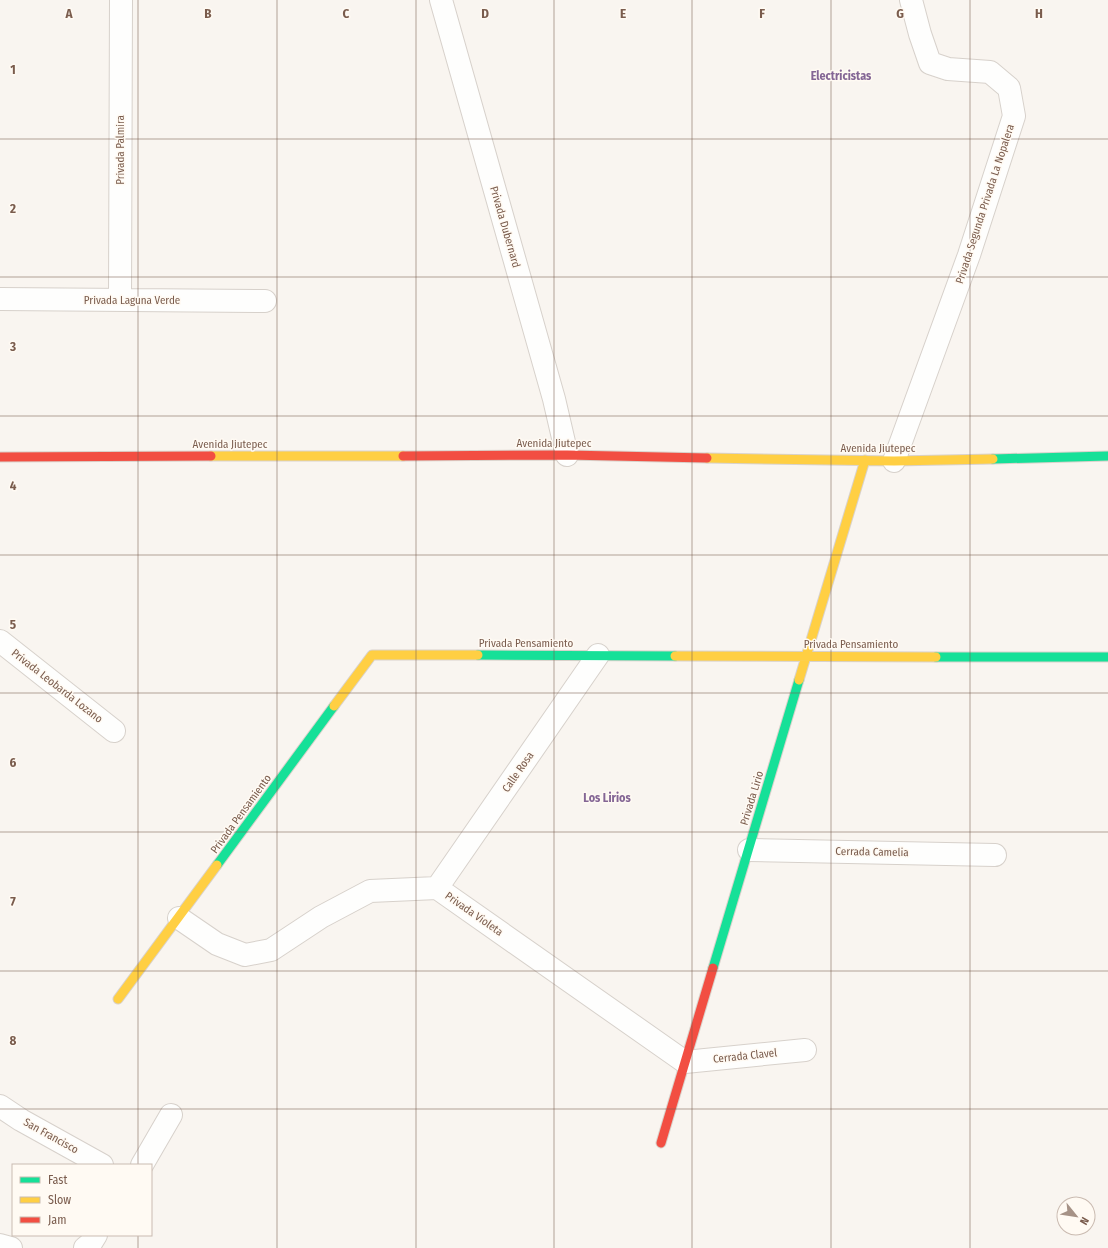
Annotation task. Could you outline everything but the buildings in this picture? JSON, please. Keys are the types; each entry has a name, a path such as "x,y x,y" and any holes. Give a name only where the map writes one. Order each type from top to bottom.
{"street":[{"name":"Privada Palmira","path":"120,300 121,0"},
{"name":"Privada Dubernard","path":"441,0 552,391 567,455"},
{"name":"Privada Segunda Privada La Nopalera","path":"894,461 969,255 1014,116 1009,88 990,72 948,69 930,63 920,34 911,0"},
{"name":"Privada Laguna Verde","path":"0,300 265,301"},
{"name":"Avenida Jiutepec","path":"0,457 567,455 894,461 1108,456"},
{"name":"Privada Lirio","path":"661,1143 807,656 864,460"},
{"name":"Privada Leobarda Lozano","path":"0,641 114,730"},
{"name":"Privada Pensamiento","path":"118,999 372,655 1108,657"},
{"name":"Calle Rosa","path":"437,888 598,655"},
{"name":"Cerrada Camelia","path":"749,850 995,855"},
{"name":"Privada Violeta","path":"179,918 217,944 244,955 271,950 321,917 370,892 437,888 685,1062"},
{"name":"Cerrada Clavel","path":"685,1062 805,1050"},
{"name":"San Francisco","path":"0,1106 21,1120 100,1164"},
{"path":"143,1164 172,1115"},
{"path":"85,1248 91,1243 95,1236"},
{"path":"0,1245 11,1248"}],"traffic: fast":[{"path":"993,459 1108,456"},
{"path":"478,655 675,656"},
{"path":"936,657 1108,657"},
{"path":"713,968 799,680"},
{"path":"217,865 334,706"}],"traffic: slow":[{"path":"211,456 403,456"},
{"path":"707,458 894,461 993,459"},
{"path":"799,680 865,460"},
{"path":"334,706 372,655 478,655"},
{"path":"675,656 936,657"},
{"path":"118,999 217,865"}],"traffic: jam":[{"path":"403,456 567,455 707,458"},
{"path":"0,457 211,456"},
{"path":"661,1143 713,968"}],"district":[{"name":"Electricistas","path":"841,76"},
{"name":"Los Lirios","path":"607,798"}]}
